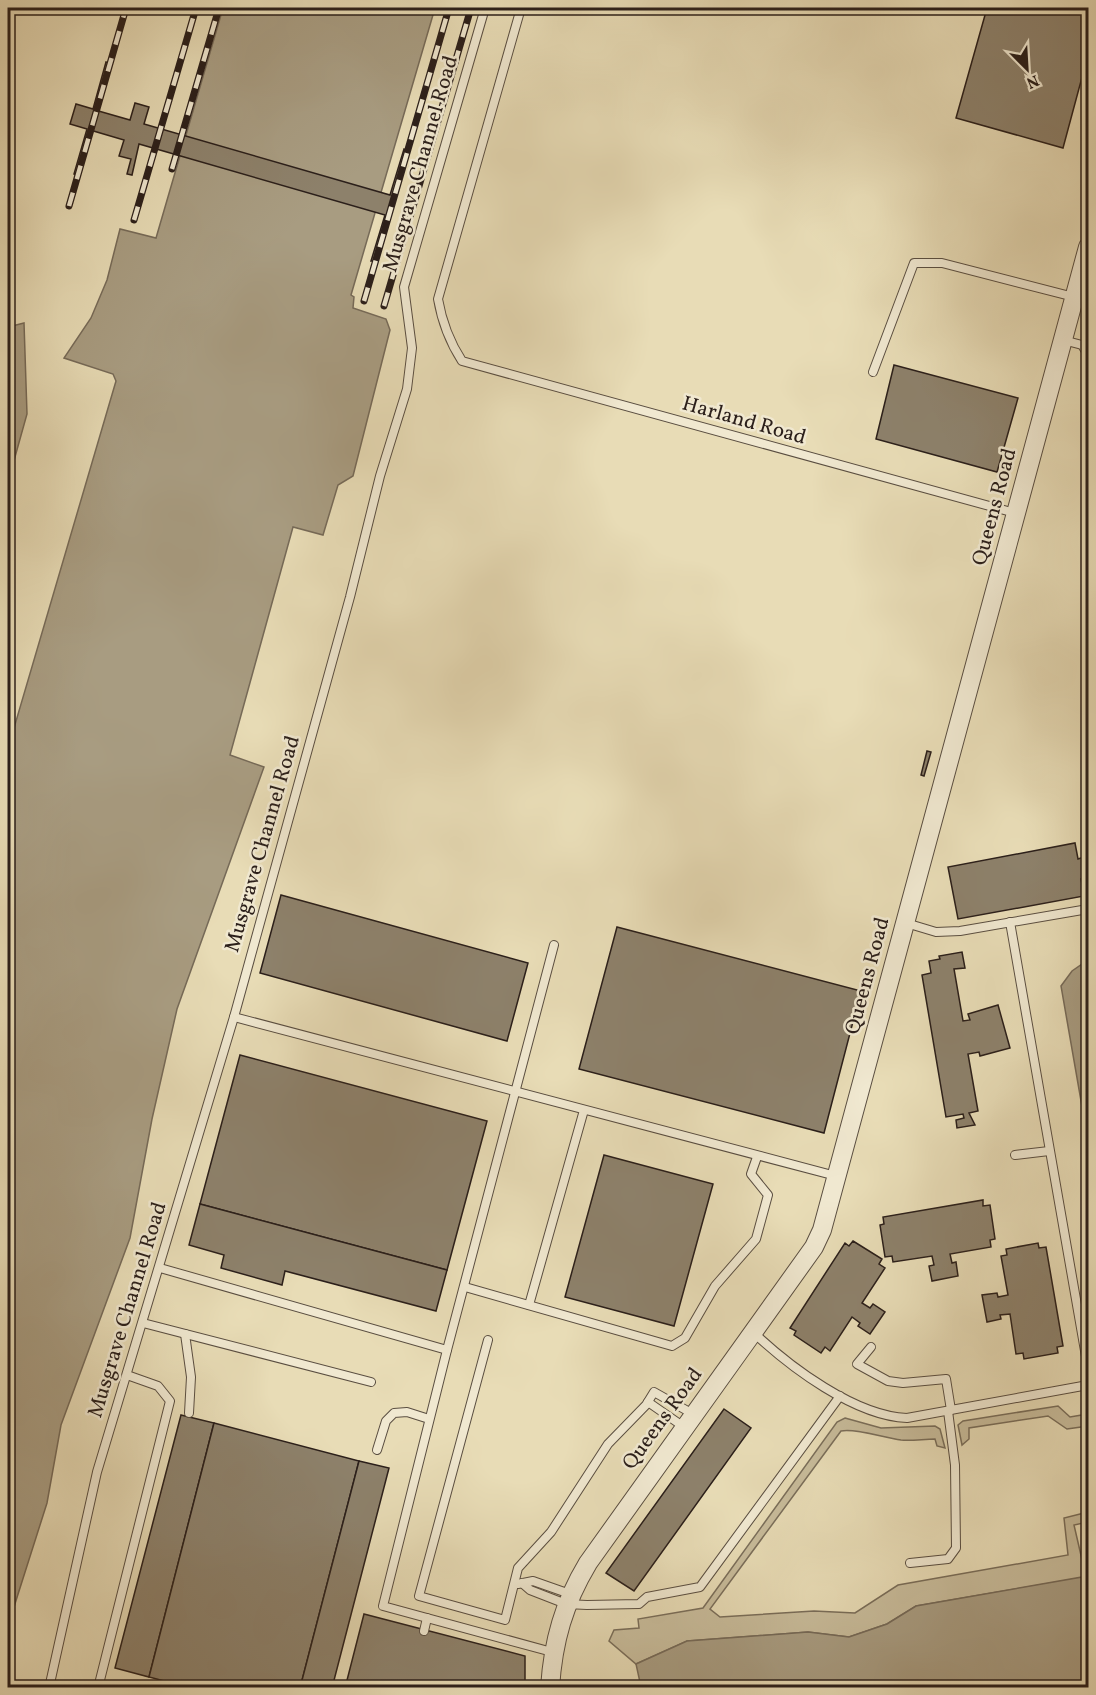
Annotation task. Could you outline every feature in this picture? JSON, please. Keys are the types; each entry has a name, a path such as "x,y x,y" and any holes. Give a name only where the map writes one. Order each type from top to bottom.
{"street":[{"name":"Queens Road","path":"550,1688 552,1652 568,1599 588,1563 814,1247 822,1230 1089,247"}],"lane":[{"name":"Musgrave Channel Road","path":"49,1688 97,1472 234,1017 381,476 407,389 412,348 404,287 485,8"},
{"name":"Harland Road","path":"521,8 438,299 448,337 462,361 1016,513"},
{"path":"873,372 914,263 942,263 1075,297"},
{"path":"1063,340 1082,345 1089,355"},
{"path":"906,923 936,932 960,931 1089,909"},
{"path":"1010,922 1089,1368"},
{"path":"552,1652 383,1606 429,1419 554,945"},
{"path":"234,1017 757,1157 836,1176"},
{"path":"529,1305 584,1110"},
{"path":"1015,1155 1049,1151"},
{"path":"465,1287 672,1346 685,1338 715,1286 756,1239 768,1195 751,1174 757,1157"},
{"path":"160,1268 447,1350"},
{"path":"143,1323 371,1382"},
{"path":"753,1332 771,1349 840,1396 868,1411 888,1417 907,1418 1089,1385"},
{"path":"185,1334 191,1377 189,1413"},
{"path":"488,1340 419,1596 505,1620 518,1584 518,1568 551,1532 608,1444 648,1402 654,1392 690,1421"},
{"path":"871,1347 857,1364 888,1381 903,1383 946,1379 955,1465 956,1548 948,1559 910,1563"},
{"path":"98,1688 170,1401 158,1386 127,1375"},
{"path":"518,1584 530,1590 568,1599 639,1604 647,1597 700,1587 840,1396"},
{"path":"648,1402 690,1421"},
{"path":"377,1450 386,1421 394,1413 407,1412 429,1419"},
{"path":"424,1631 427,1618"}],"shaded area":[{"path":"223,8 435,8 351,295 354,297 353,308 386,319 390,330 353,476 338,485 323,535 293,527 230,755 264,767 177,1009 152,1119 130,1238 61,1425 47,1503 13,1610 8,1687 8,727 14,728 116,381 113,374 64,358 91,318 107,280 120,229 156,238"},
{"path":"24,323 27,414 8,482 8,327"},
{"path":"1088,960 1088,1141 1061,986 1072,971"},
{"path":"1058,1406 1070,1417 1088,1414 1088,1426 1067,1429 1048,1416 969,1428 969,1439 962,1445 958,1425 963,1421"},
{"path":"845,1418 881,1428 935,1426 940,1429 945,1448 937,1446 935,1439 901,1440 862,1432 841,1431 710,1609 720,1617 814,1611 855,1613 898,1585 1068,1555 1064,1518 1088,1512 1088,1522 1074,1525 1086,1577 916,1606 887,1624 849,1637 808,1632 687,1641 636,1664 609,1641 614,1630 639,1628 638,1619 703,1608 837,1422"},
{"path":"1088,1576 1088,1687 641,1687 636,1664 687,1641 808,1632 849,1637 887,1624 916,1606"}],"building":[{"path":"987,8 1088,8 1088,55 1063,148 956,118"},
{"path":"106,62 109,63 95,110 130,120 135,103 149,107 144,124 390,195 404,149 406,150 374,261 371,261 385,215 139,144 132,175 127,174 131,159 119,156 124,140 90,130 77,175 74,174 87,129 70,124 76,104 93,109"},
{"path":"894,365 1018,398 997,472 876,439"},
{"path":"927,751 931,752 924,776 921,775"},
{"path":"1075,843 1078,859 1084,857 1088,878 1081,879 1084,896 958,919 948,867"},
{"path":"281,895 528,963 507,1041 260,973"},
{"path":"617,927 861,991 824,1133 579,1069"},
{"path":"962,952 965,968 954,969 963,1021 970,1020 968,1014 998,1005 1010,1048 980,1056 979,1052 968,1054 978,1111 969,1113 975,1125 957,1128 956,1120 964,1118 963,1114 946,1117 922,975 931,973 929,961 940,959 939,956"},
{"path":"240,1055 487,1121 447,1270 200,1204"},
{"path":"604,1155 713,1184 674,1326 565,1297"},
{"path":"983,1200 983,1206 990,1205 995,1239 990,1240 991,1247 950,1254 952,1263 956,1262 958,1276 932,1281 929,1266 934,1265 932,1256 893,1262 892,1256 885,1257 880,1225 884,1224 883,1217"},
{"path":"200,1204 447,1270 436,1311 285,1271 282,1285 221,1268 224,1255 189,1245"},
{"path":"853,1241 882,1259 879,1264 885,1268 862,1303 870,1308 873,1304 885,1312 870,1334 858,1326 860,1323 852,1317 830,1351 825,1347 821,1353 794,1335 796,1331 790,1328 845,1243 849,1246"},
{"path":"1038,1243 1039,1248 1046,1247 1063,1346 1057,1347 1058,1353 1024,1359 1023,1353 1016,1354 1010,1314 1000,1315 1001,1319 987,1322 982,1295 997,1293 998,1297 1008,1295 1001,1256 1007,1255 1006,1249"},
{"path":"724,1409 751,1428 634,1591 606,1573"},
{"path":"181,1415 214,1423 149,1677 115,1668"},
{"path":"214,1423 359,1461 300,1688 191,1688 149,1677"},
{"path":"359,1461 389,1468 332,1688 300,1688"},
{"path":"364,1614 525,1656 525,1688 345,1688"}],"railway":[{"path":"69,206 126,8"},
{"path":"134,220 196,8"},
{"path":"172,169 219,8"},
{"path":"364,301 449,8"},
{"path":"384,306 471,8"}]}
